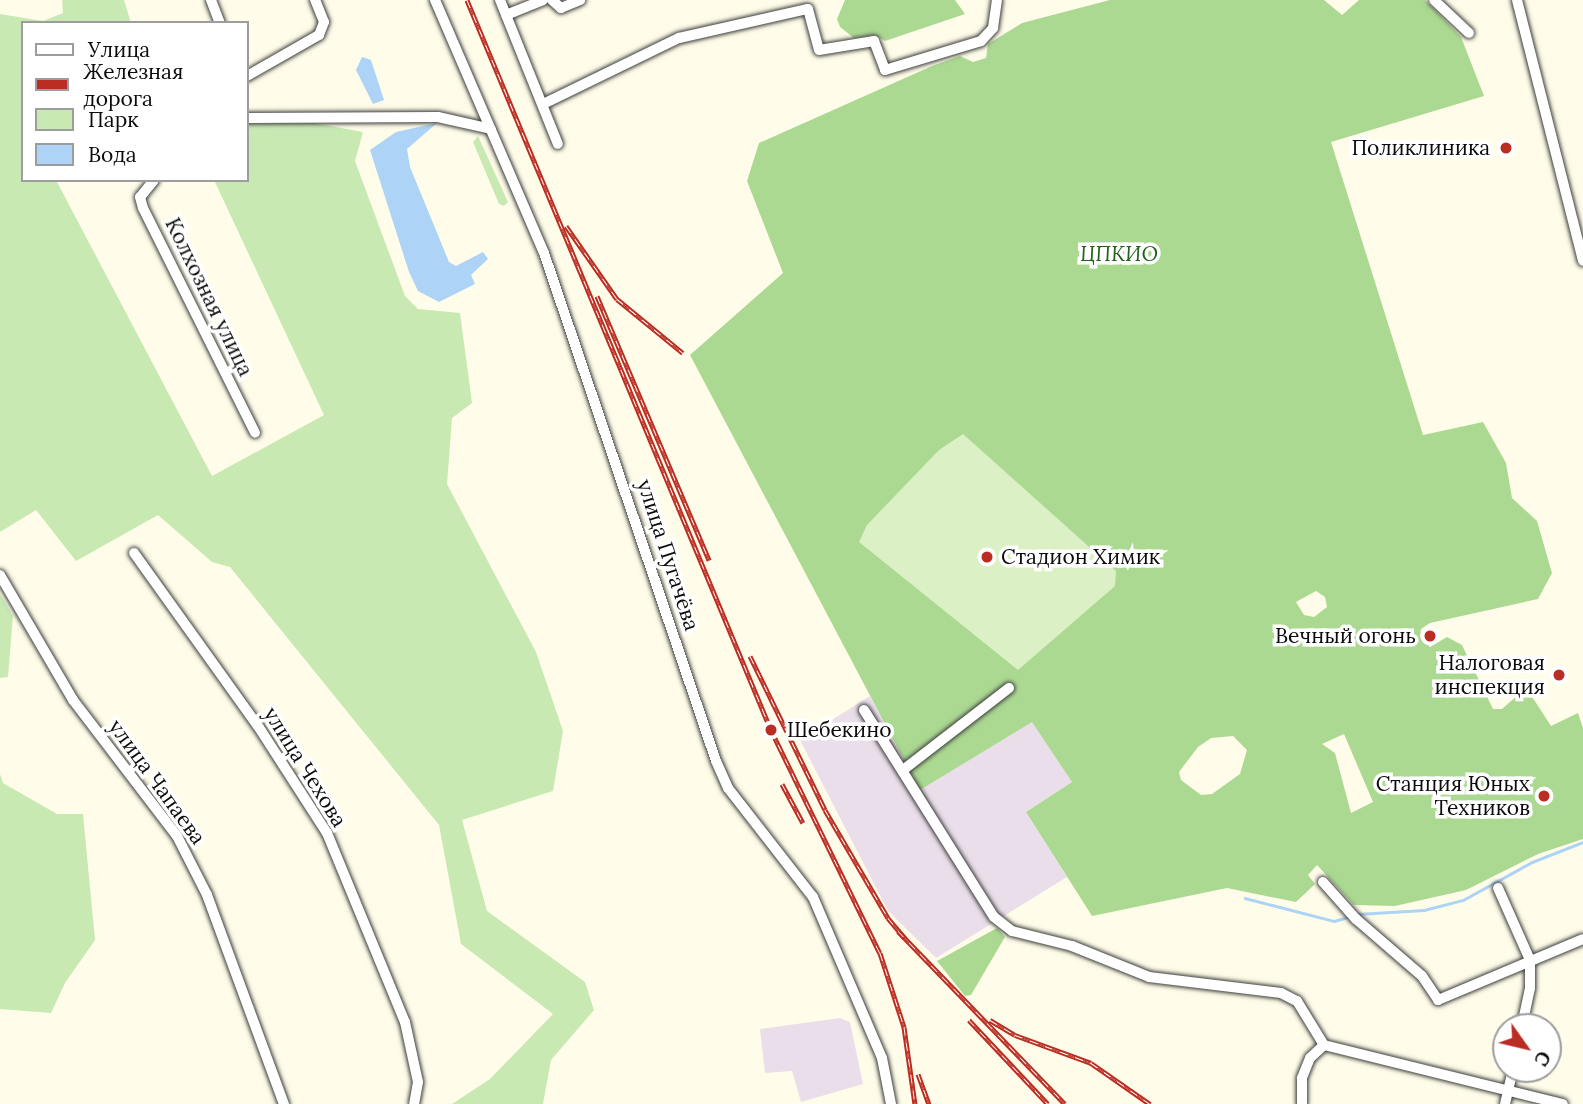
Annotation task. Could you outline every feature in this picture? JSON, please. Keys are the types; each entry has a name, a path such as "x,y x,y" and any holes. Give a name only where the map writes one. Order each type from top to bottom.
{"street":[{"path":"211,0 219,21"},
{"path":"248,75 319,35 324,22 315,0"},
{"name":"улица Пугачёва","path":"435,0 491,129 578,348 716,761 728,788 813,897 873,1034 891,1104"},
{"path":"500,0 558,144"},
{"path":"506,15 543,0"},
{"path":"552,0 561,8 580,0"},
{"path":"543,104 679,38 807,4 819,50 874,41 885,70 981,41 993,29 997,0"},
{"path":"1434,0 1469,33"},
{"path":"1517,0 1583,261"},
{"path":"248,118 438,117 491,129"},
{"name":"Колхозная улица","path":"152,182 140,197 143,208 255,433"},
{"name":"улица Чехова","path":"134,553 258,726 327,833 405,1022 418,1082 414,1104"},
{"name":"улица Чапаева","path":"0,575 74,700 177,836 207,895 284,1104"},
{"path":"902,770 1009,688"},
{"path":"864,710 994,917 1012,931 1072,946 1149,976 1291,996 1324,1045 1563,1104"},
{"path":"1323,882 1353,915 1422,976 1438,1000 1583,939"},
{"path":"1498,888 1530,960 1530,988 1525,1013"},
{"path":"1302,1104 1302,1077 1310,1058 1324,1045"},
{"path":"1505,1104 1510,1083"}],"shaded area":[{"path":"870,696 920,790 1032,721 1072,782 1026,812 1067,877 936,958 888,911 800,740"},
{"path":"840,1018 850,1022 863,1084 801,1102 792,1071 765,1073 760,1029"}],"green space":[{"path":"62,0 124,0 130,21 43,21 63,13"},
{"path":"845,0 955,0 965,14 885,41 875,35 854,38 840,27 837,19"},
{"name":"ЦПКИО","path":"1110,0 1324,0 1342,15 1359,0 1425,0 1461,37 1484,96 1331,142 1423,435 1483,422 1506,463 1512,498 1537,521 1552,573 1538,599 1430,623 1421,629 1420,637 1430,647 1447,637 1462,645 1493,709 1502,709 1519,694 1529,692 1551,726 1578,713 1583,728 1583,839 1538,854 1466,890 1395,906 1354,905 1317,865 1308,875 1315,884 1296,902 1227,888 1092,916 1026,812 1072,782 1032,722 920,790 690,355 783,273 747,181 759,143 932,66 960,56 973,62 986,58 988,44 1022,23","holes":["1316,591 1325,597 1327,607 1314,617 1304,615 1296,602","1344,734 1373,802 1351,813 1335,753 1322,744","1233,736 1247,750 1240,774 1212,794 1201,795 1181,780 1179,772 1198,747 1211,738"]},
{"path":"0,14 43,21 21,21 21,182 57,182 212,476 324,415 215,182 248,182 248,124 314,123 363,132 355,161 405,296 418,309 460,313 472,403 452,418 447,484 536,652 563,731 553,791 462,820 487,911 585,982 594,1010 551,1060 543,1104 452,1104 490,1079 553,1014 461,944 439,825 230,567 212,562 158,515 76,561 36,510 0,532"},
{"path":"478,136 508,202 504,206 499,204 473,142"},
{"name":"Стадион Химик","path":"963,434 1116,571 1115,586 1018,670 859,542 867,525 939,450"},
{"path":"0,594 13,616 8,677 0,678"},
{"path":"0,774 3,783 57,814 83,814 95,940 65,983 51,1013 0,1009"},
{"path":"997,928 1005,937 971,995 965,996 937,961"}],"water":[{"path":"362,57 371,60 384,100 373,104 356,70"},
{"path":"437,123 407,149 410,167 449,262 456,266 483,252 488,259 471,275 475,284 439,302 418,291 409,272 370,150 396,132"}],"waterway":[{"path":"1357,914 1424,910 1463,900 1532,862 1583,842"},
{"path":"1245,898 1334,921 1351,916"}],"railway":[{"path":"467,0 771,730 880,953 904,1027 915,1104"},
{"path":"566,226 617,299 683,353"},
{"path":"597,296 709,560"},
{"path":"750,656 825,810 888,918 905,938"},
{"path":"782,784 803,823"},
{"path":"898,931 1065,1104"},
{"path":"969,1020 1048,1104"},
{"path":"990,1020 1015,1035 1091,1063 1150,1104"},
{"path":"918,1074 929,1104"}],"place":[{"name":"Поликлиника","path":"1506,148"},
{"name":"Стадион Химик","path":"987,557"},
{"name":"Вечный огонь","path":"1430,636"},
{"name":"Налоговая инспекция","path":"1559,675"},
{"name":"Шебекино","path":"771,730"},
{"name":"Станция Юных Техников","path":"1544,796"}]}
